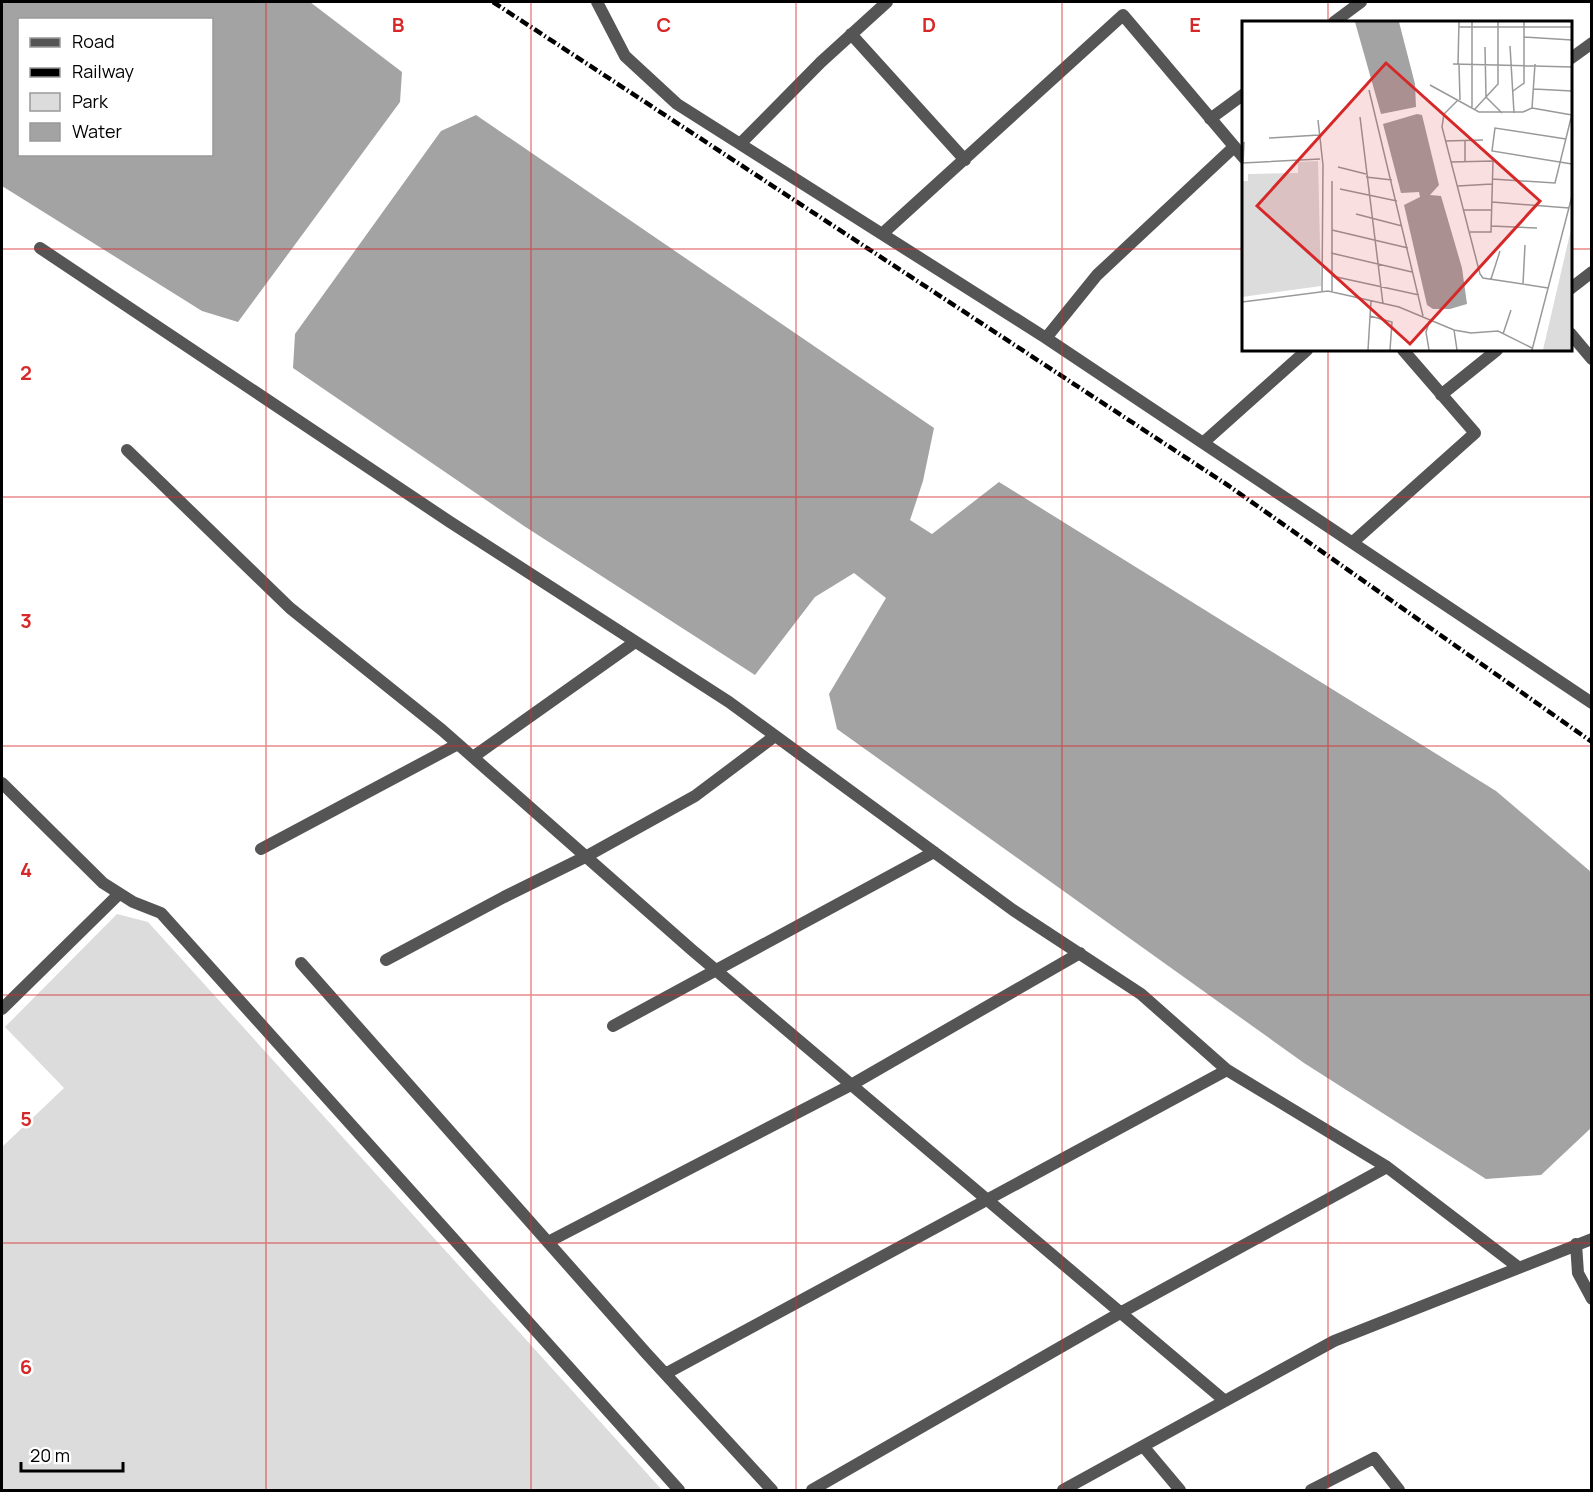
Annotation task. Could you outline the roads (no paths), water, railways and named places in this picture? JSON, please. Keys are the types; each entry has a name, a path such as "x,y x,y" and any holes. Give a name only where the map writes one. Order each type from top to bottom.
{"street":[{"path":"597,2 625,56 648,80 677,104 1046,338 1592,703"},
{"path":"740,144 851,34 887,2"},
{"path":"1335,21 1361,2"},
{"path":"882,234 1123,15 1242,156"},
{"path":"851,34 965,160"},
{"path":"1572,57 1592,42"},
{"path":"1210,119 1242,95"},
{"path":"1046,338 1096,275 1234,147"},
{"path":"40,248 450,522 729,702 1013,910 1141,994 1227,1070 1387,1167 1518,1267"},
{"path":"1572,287 1592,272"},
{"path":"1572,335 1592,359"},
{"path":"1204,442 1306,351"},
{"path":"1353,542 1475,433 1404,351"},
{"path":"1441,395 1496,351"},
{"path":"127,450 290,608 458,744 851,1085 1225,1401"},
{"path":"473,757 635,642"},
{"path":"386,960 587,856 695,796 775,736"},
{"path":"261,849 458,744"},
{"path":"2,783 103,883 119,894 161,913 678,1491"},
{"path":"613,1026 934,852"},
{"path":"2,1009 119,894"},
{"path":"548,1242 851,1085 941,1036 1080,953"},
{"path":"301,963 665,1374 772,1491"},
{"path":"665,1374 1227,1070"},
{"path":"812,1491 1119,1313 1387,1167"},
{"path":"1063,1491 1334,1341 1592,1239"},
{"path":"1576,1244 1578,1273 1592,1299"},
{"path":"1143,1446 1180,1491"},
{"path":"1311,1491 1374,1458 1399,1491"}],"water":[{"path":"2,2 310,2 402,72 400,102 238,322 202,311 2,186"},
{"path":"476,115 934,428 923,481 910,520 932,534 999,482 1496,791 1591,872 1591,1128 1541,1175 1486,1179 1304,1063 837,729 829,694 886,598 854,573 815,597 755,675 524,526 293,368 295,334 441,131"}],"railway":[{"path":"493,2 1229,486 1592,742"}]}
